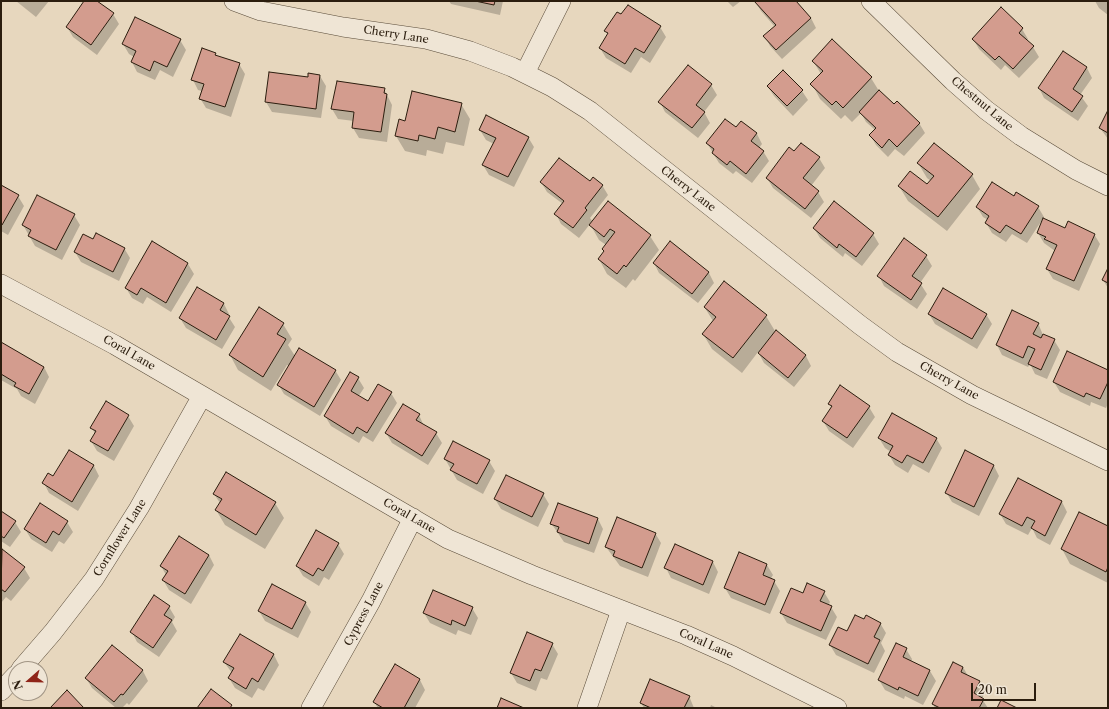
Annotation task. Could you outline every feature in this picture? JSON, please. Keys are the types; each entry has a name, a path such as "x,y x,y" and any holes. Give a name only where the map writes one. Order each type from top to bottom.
{"street":[{"name":"Cherry Lane","path":"234,1 261,12 343,27 426,39 470,51 525,73 552,87 590,111 860,325 898,352 972,395 1108,461"},
{"path":"525,73 561,1"},
{"name":"Chestnut Lane","path":"871,1 953,81 986,110 1027,140 1076,170 1108,186"},
{"name":"Coral Lane","path":"1,284 115,345 448,538 504,563 686,635 733,656 838,708"},
{"name":"Cornflower Lane","path":"28,661 94,580 140,508 202,396"},
{"name":"Cypress Lane","path":"311,708 371,601 413,518"},
{"path":"587,708 621,610"},
{"path":"1,691 8,684"}],"building":[{"path":"84,1 97,1 114,13 91,45 66,27"},
{"path":"475,1 495,1 494,5"},
{"path":"754,1 796,1 811,18 776,50 763,36 776,25"},
{"path":"628,5 661,26 644,53 635,48 625,64 599,48 608,33 604,31 617,12 621,14"},
{"path":"1001,7 1023,28 1019,33 1034,46 1013,69 999,56 995,60 972,39"},
{"path":"135,17 181,39 167,67 154,61 150,71 131,62 136,51 122,44"},
{"path":"832,39 872,77 843,108 836,101 832,105 810,84 823,71 812,61"},
{"path":"202,48 216,53 215,55 240,63 225,107 199,99 204,84 191,80"},
{"path":"1063,51 1087,67 1073,89 1083,96 1072,112 1038,88"},
{"path":"688,65 712,84 696,105 705,112 692,128 658,102"},
{"path":"783,70 803,90 787,106 767,86"},
{"path":"269,72 308,77 308,73 320,75 316,109 265,102"},
{"path":"337,81 385,88 384,93 387,94 381,132 352,128 354,112 331,109"},
{"path":"879,90 894,104 897,101 920,123 897,147 889,139 882,148 869,135 876,128 859,112"},
{"path":"412,91 462,103 455,132 438,127 435,139 419,135 418,141 395,136 399,119 405,121"},
{"path":"1108,110 1108,133 1099,128"},
{"path":"486,115 529,137 508,177 482,165 496,138 479,130"},
{"path":"725,119 736,127 741,121 757,133 751,141 764,151 746,174 730,161 727,165 712,153 714,149 706,143"},
{"path":"801,143 820,157 803,178 819,191 805,209 766,178 789,147 794,151"},
{"path":"934,143 973,174 938,217 898,186 910,171 927,184 934,176 917,163"},
{"path":"559,158 590,181 593,177 603,185 585,208 587,210 573,228 554,214 564,201 540,182"},
{"path":"992,182 1014,196 1016,192 1039,206 1021,234 1006,225 1000,233 985,223 989,216 976,207"},
{"path":"1,185 19,195 2,225 1,225"},
{"path":"37,195 75,214 56,250 28,236 31,230 22,225"},
{"path":"608,201 651,235 626,267 624,265 617,274 598,259 604,251 602,249 615,232 610,229 604,237 589,225"},
{"path":"834,201 874,233 856,257 839,244 837,248 813,228"},
{"path":"1043,218 1065,228 1068,221 1095,234 1074,281 1046,269 1057,245 1044,239 1046,237 1037,233"},
{"path":"96,233 125,248 113,272 74,252 83,234 93,239"},
{"path":"904,238 927,255 912,276 922,283 911,300 877,276"},
{"path":"152,241 188,263 166,303 141,288 137,295 125,288"},
{"path":"670,241 709,272 692,294 653,263"},
{"path":"1108,268 1108,283 1102,280"},
{"path":"724,281 767,315 733,358 702,334 716,317 704,307"},
{"path":"197,287 224,303 220,310 230,316 216,340 179,318"},
{"path":"943,288 987,314 972,339 928,314"},
{"path":"259,307 284,323 277,334 286,339 263,377 229,355"},
{"path":"1012,310 1039,323 1033,334 1041,338 1043,334 1055,339 1041,370 1028,364 1035,349 1028,346 1023,358 996,345"},
{"path":"776,330 806,355 788,378 758,353"},
{"path":"1,342 44,367 29,394 14,386 16,383 1,374"},
{"path":"299,348 336,370 314,407 277,385"},
{"path":"1067,351 1108,370 1108,382 1100,399 1086,393 1084,397 1053,382"},
{"path":"350,372 359,377 351,391 368,401 378,384 392,392 367,433 357,427 353,434 324,416"},
{"path":"840,385 870,406 847,438 822,421 832,406 828,404"},
{"path":"106,401 129,415 108,451 90,441 96,431 90,428"},
{"path":"403,404 420,414 416,420 437,432 422,456 385,433"},
{"path":"892,413 937,438 923,463 907,455 902,463 888,455 893,446 878,438"},
{"path":"453,441 490,460 477,484 450,470 454,464 444,459"},
{"path":"69,450 94,465 72,502 42,483 48,473 53,476"},
{"path":"965,450 994,465 974,507 945,493"},
{"path":"226,472 276,502 256,535 215,510 222,499 213,494"},
{"path":"506,475 544,493 532,517 494,499"},
{"path":"1018,478 1062,501 1045,536 1031,528 1035,521 1027,517 1022,526 999,514"},
{"path":"40,503 68,521 59,535 53,531 46,543 24,529"},
{"path":"558,503 598,518 589,544 557,532 559,527 550,524"},
{"path":"1,511 16,521 4,538 1,536"},
{"path":"1079,512 1108,526 1108,567 1106,572 1061,549"},
{"path":"617,517 656,533 642,568 613,556 615,551 605,547"},
{"path":"316,530 339,543 323,571 318,568 313,576 296,566"},
{"path":"179,536 209,555 185,594 162,580 168,571 160,566"},
{"path":"675,544 713,561 703,585 664,568"},
{"path":"2,549 25,567 5,592 1,589"},
{"path":"739,552 767,564 763,575 775,580 765,605 724,588"},
{"path":"807,583 825,591 820,601 832,606 821,631 780,613 791,588 803,593"},
{"path":"272,584 306,602 292,629 258,611"},
{"path":"433,590 473,607 465,626 452,620 451,625 423,613"},
{"path":"154,595 170,606 164,615 172,620 153,648 130,632"},
{"path":"855,615 864,619 866,615 881,623 874,637 880,640 868,664 829,645 838,627 847,631"},
{"path":"527,632 553,643 541,671 535,669 530,681 510,673"},
{"path":"240,634 274,654 258,682 252,678 246,689 228,678 234,668 223,662"},
{"path":"896,643 907,648 903,657 930,670 918,696 899,687 898,690 878,680"},
{"path":"112,645 143,670 123,695 121,694 114,702 85,678"},
{"path":"953,662 963,667 961,672 980,681 974,693 984,699 979,708 940,708 932,704"},
{"path":"395,664 420,679 404,708 383,708 373,702"},
{"path":"650,679 690,696 684,708 651,708 640,703"},
{"path":"211,689 232,705 230,708 197,708"},
{"path":"67,690 84,708 50,708"},
{"path":"501,698 524,708 497,708"},
{"path":"1001,700 1017,708 997,708"}]}
